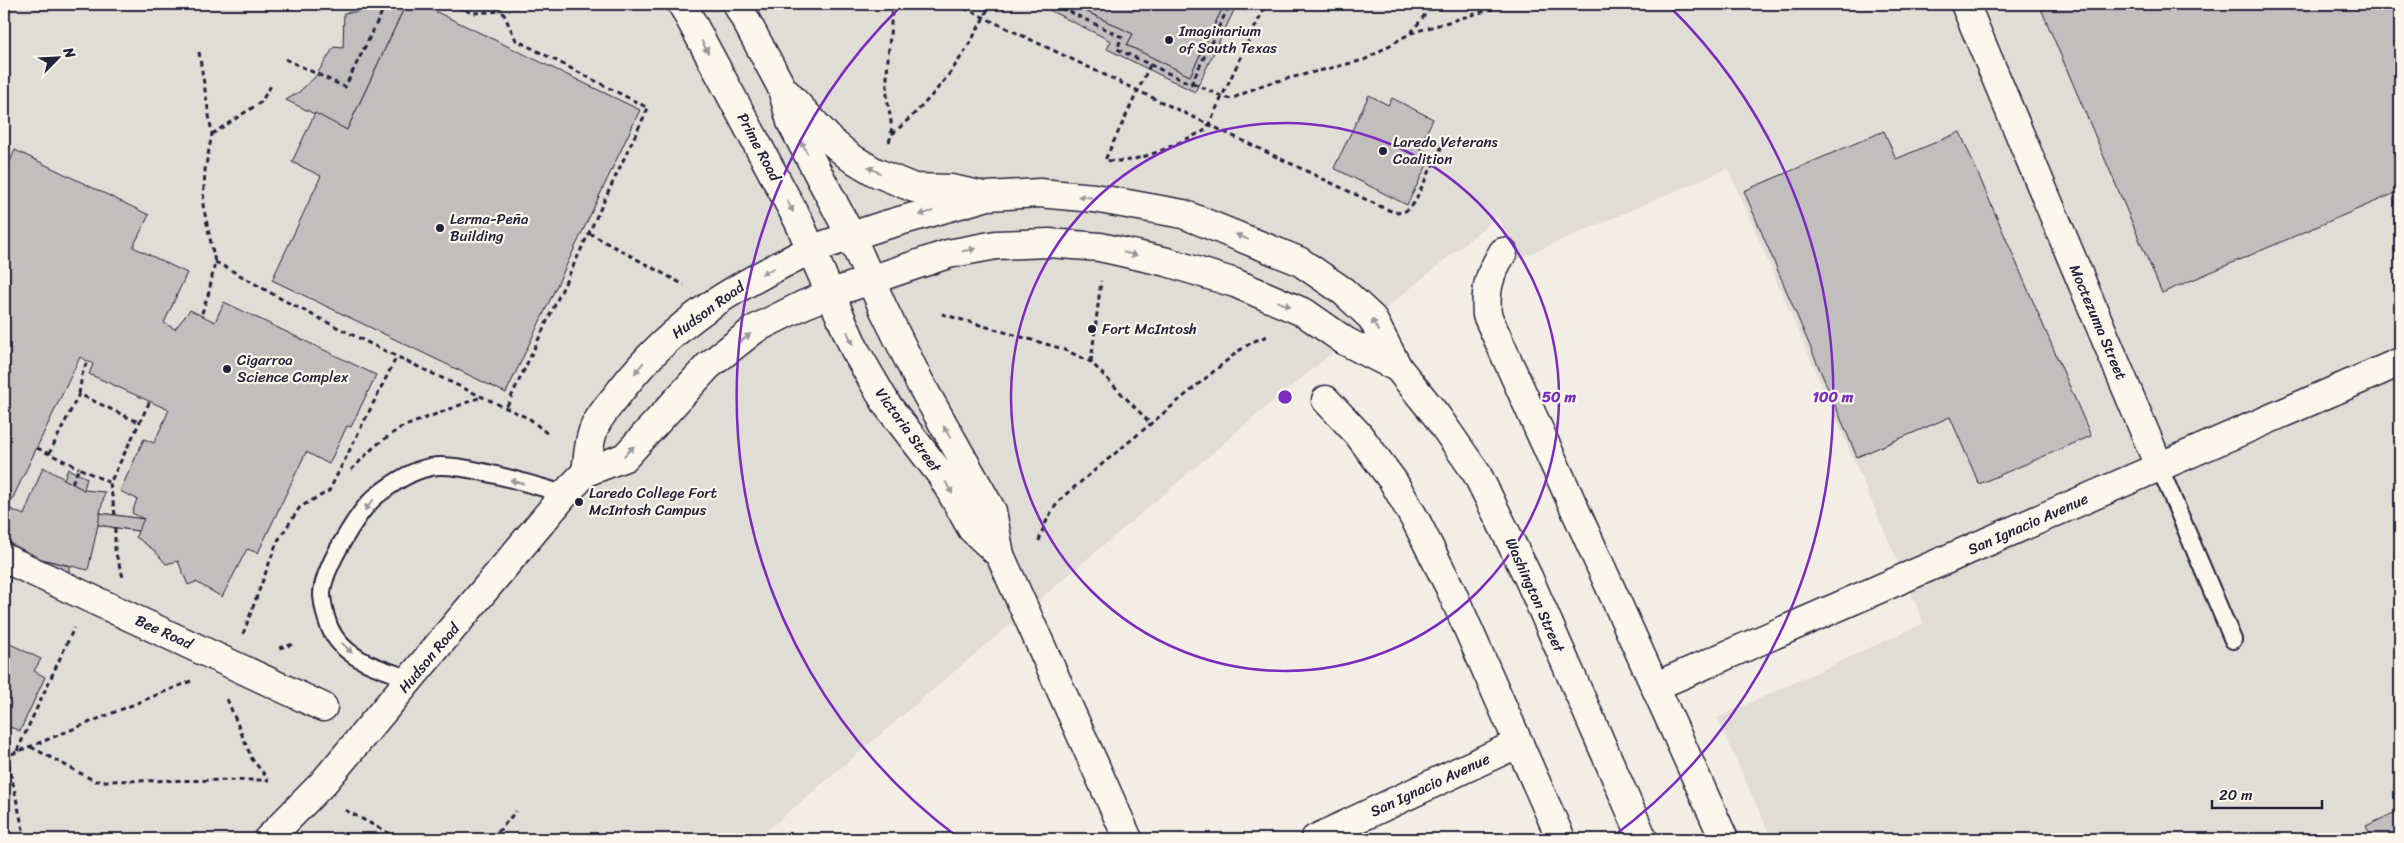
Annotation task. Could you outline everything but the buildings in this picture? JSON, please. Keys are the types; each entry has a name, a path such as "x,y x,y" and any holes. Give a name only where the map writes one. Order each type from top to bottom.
{"street":[{"name":"Prime Road","path":"682,4 812,249 832,293"},
{"path":"737,4 782,88 791,122 872,279"},
{"name":"Moctezuma Street","path":"1965,4 2159,466"},
{"path":"782,88 831,141 850,157 875,172 914,188 951,189 988,196 1039,193 1094,198 1183,214 1237,234 1299,261 1343,291 1372,318 1398,368"},
{"name":"Hudson Road","path":"586,472 595,425 642,363 680,326 720,298 757,275 812,249 988,196"},
{"name":"Hudson Road","path":"268,839 323,783 565,494 586,472 624,456 708,366 755,330 803,305 832,293 948,254 996,245 1049,243 1100,247 1167,262 1235,283 1305,314 1345,341 1398,368"},
{"path":"1503,252 1491,271 1485,294 1487,315 1724,839"},
{"name":"Victoria Street","path":"872,279 884,310 919,381 992,511 1000,555 1128,839"},
{"name":"Victoria Street","path":"832,293 855,350 887,405 942,476 972,529 1000,555"},
{"name":"San Ignacio Avenue","path":"1656,686 2400,362"},
{"name":"Washington Street","path":"1398,368 1436,415 1477,474 1502,520 1643,839"},
{"path":"1326,400 1358,434 1393,481 1450,588 1561,839"},
{"name":"Bee Road","path":"4,558 134,618 223,668 323,707"},
{"name":"San Ignacio Avenue","path":"1315,839 1519,743"}],"lane":[{"path":"412,679 369,665 346,649 329,626 322,595 331,563 352,526 374,498 408,476 432,466 466,469 565,494"},
{"name":"Moctezuma Street","path":"2159,466 2232,640"}],"path":[{"path":"285,59 345,87 386,4"},
{"path":"449,4 474,13 502,11"},
{"path":"499,4 516,40 648,108 506,408"},
{"path":"892,134 887,96 894,4"},
{"path":"956,4 1399,214 1407,212 1414,204 1447,136"},
{"path":"888,144 892,134 936,93 954,69 990,4"},
{"path":"1053,4 1122,37 1117,49 1192,84 1231,99 1265,84 1364,60 1411,33 1509,4"},
{"path":"1193,83 1230,4"},
{"path":"1150,65 1105,160 1133,159 1204,131 1266,4"},
{"path":"1411,33 1433,4"},
{"path":"199,52 212,134 205,170 203,205 215,262 209,292 201,316"},
{"path":"212,134 261,102 272,84"},
{"path":"589,232 691,289"},
{"path":"215,262 238,273 265,292 396,358 530,419 548,435"},
{"path":"1091,362 1101,280"},
{"path":"942,314 1064,349 1091,362 1151,424"},
{"path":"1039,541 1047,518 1054,506 1237,352 1252,342 1270,335"},
{"path":"30,747 95,781 268,780 252,759 223,668 277,542 300,507 329,491 396,358"},
{"path":"49,454 79,394 82,375 87,361"},
{"path":"79,394 140,423"},
{"path":"351,470 375,446 400,428 481,396"},
{"path":"115,515 110,483 150,401"},
{"path":"37,448 110,483"},
{"path":"72,483 79,468"},
{"path":"115,528 116,551 134,618"},
{"path":"17,752 89,597"},
{"path":"25,839 5,755 30,747 223,668 294,644"},
{"path":"345,810 400,839"},
{"path":"492,839 516,811"}],"shaded area":[{"name":"Laredo College Fort McIntosh Campus","path":"4,4 2400,4 2400,839 1772,839 1717,718 1924,623 1728,168 1516,260 1498,216 1264,409 757,839 4,839"}],"place":[{"name":"Imaginarium of South Texas","path":"1169,40"},
{"name":"Laredo Veterans Coalition","path":"1383,151"},
{"name":"Lerma-Peña Building","path":"440,228"},
{"name":"Fort McIntosh","path":"1092,329"},
{"name":"Cigarroa Science Complex","path":"227,369"},
{"name":"Laredo College Fort McIntosh Campus","path":"579,502"}]}
